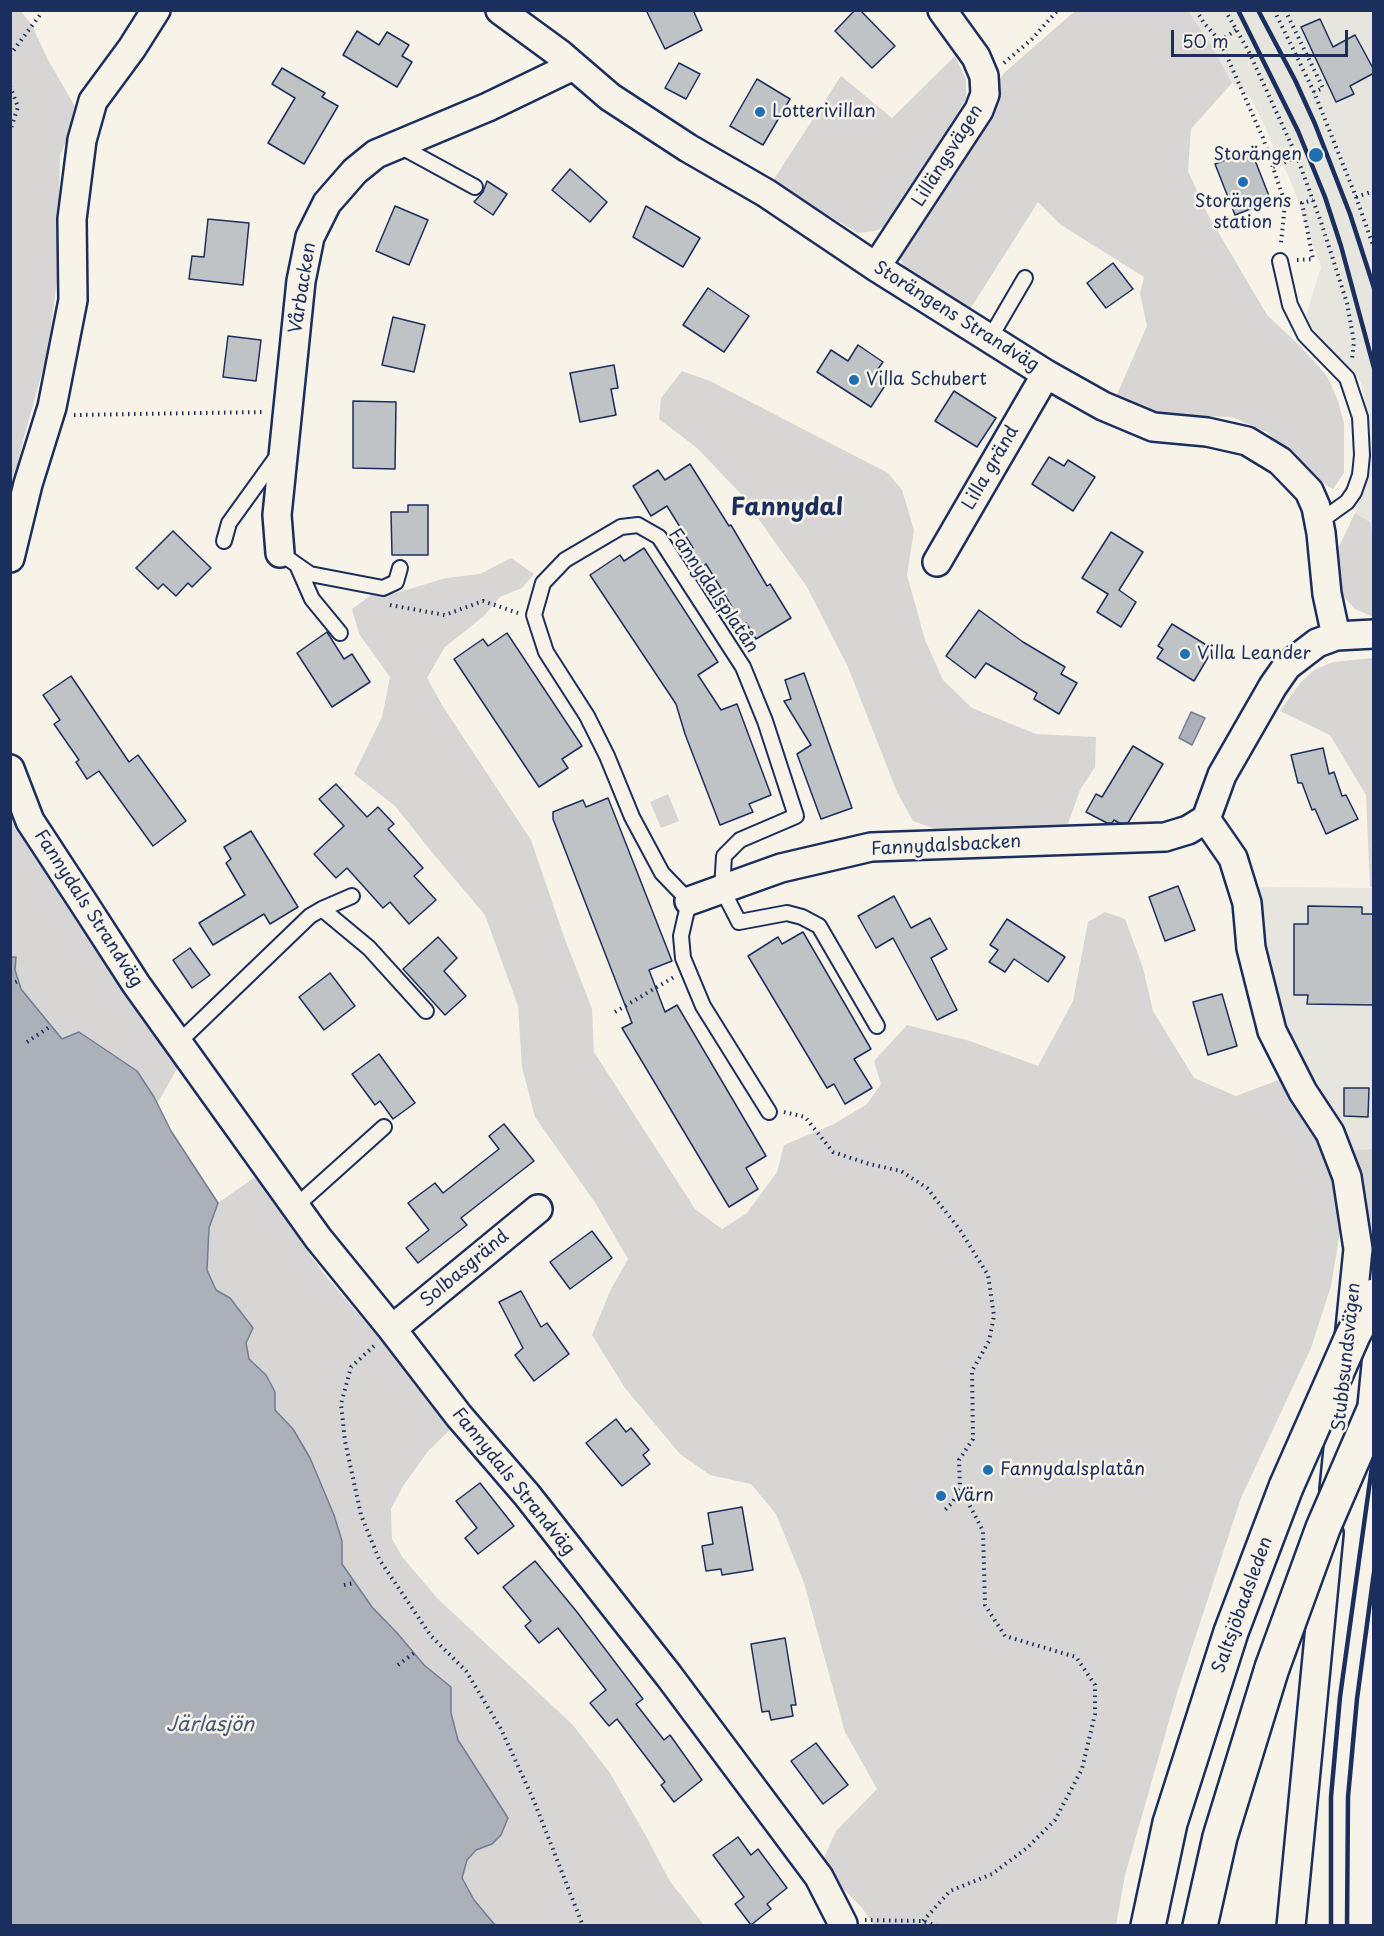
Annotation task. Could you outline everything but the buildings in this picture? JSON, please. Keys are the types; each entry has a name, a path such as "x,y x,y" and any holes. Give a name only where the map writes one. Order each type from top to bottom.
{"highway":[{"name":"Saltsjöbadsleden","path":"1148,1926 1170,1823 1231,1632 1286,1487 1353,1335 1374,1296"},
{"path":"1200,1926 1220,1837 1272,1668 1323,1528 1374,1410"}],"street":[{"path":"10,558 28,484 49,416 73,300 72,219 82,140 93,101 132,48 156,10"},
{"name":"Storängens Strandväg","path":"500,10 560,54 610,97 688,148 766,193 876,267 1046,375 1103,406 1153,427 1207,432 1247,441 1280,461 1309,491 1317,507 1327,594 1336,636"},
{"path":"942,10 976,57 984,76"},
{"name":"Vårbacken","path":"289,559 277,515 301,281 310,237 327,203 355,171 376,154 488,107 573,66"},
{"name":"Lillängsvägen","path":"876,267 979,110 985,94 984,76"},
{"name":"Lilla gränd","path":"937,562 1046,375"},
{"path":"1206,819 1222,776 1273,686 1287,666 1317,643 1336,636 1374,634"},
{"name":"Fannydals Strandväg","path":"10,769 30,821 136,984 318,1238 459,1416 527,1495 669,1676 819,1877 843,1923"},
{"name":"Fannydalsbacken","path":"689,901 782,867 871,848 1166,837 1188,830 1206,819"},
{"name":"Stubbsundsvägen","path":"1206,819 1233,858 1247,903 1251,948 1272,1031 1303,1092 1330,1133 1347,1177 1358,1249 1291,1926"},
{"name":"Solbasgränd","path":"392,1329 538,1209"}],"lane":[{"path":"398,145 475,187"},
{"path":"1280,261 1290,305 1305,335 1347,378 1359,417 1362,455 1360,476 1347,502 1320,522"},
{"path":"990,338 1025,278"},
{"path":"224,541 230,523 284,447"},
{"name":"Fannydalsplatån","path":"534,615 543,583 565,560 630,524 638,525 658,537 743,667 765,721 796,816 740,840 724,856 722,889"},
{"path":"289,559 310,574 383,588 396,582 400,568"},
{"path":"289,559 312,599 340,633"},
{"path":"534,615 546,652 587,716 607,756 632,817 663,873 689,901 681,936 683,958 703,1006 769,1112"},
{"path":"722,889 739,922 787,914 802,917 819,926 877,1026"},
{"path":"178,1042 310,916 352,896"},
{"path":"322,909 369,948 426,1011"},
{"path":"296,1206 384,1127"}],"path":[{"path":"10,55 40,15 41,10"},
{"path":"984,76 1011,59 1058,10"},
{"path":"1196,10 1203,23 1220,40 1263,138 1273,167 1285,203 1280,261 1313,259 1302,203 1313,200"},
{"path":"1225,10 1248,50 1297,157 1313,200 1349,314 1354,342 1352,371 1347,378"},
{"path":"1274,10 1314,92 1374,248"},
{"path":"1286,11 1323,88 1314,92"},
{"path":"1220,40 1236,30"},
{"path":"10,86 18,107 10,131"},
{"path":"1273,167 1297,157"},
{"path":"1356,197 1374,191"},
{"path":"49,416 288,412"},
{"path":"385,604 445,615 483,601 510,611 534,615"},
{"path":"615,1012 688,969"},
{"path":"10,985 18,981"},
{"path":"27,1042 51,1026"},
{"path":"785,1112 805,1117 833,1152 869,1164 901,1171 927,1188 960,1230 988,1275 994,1316 989,1341 972,1371 973,1439 959,1460 960,1487 983,1531 985,1605 1005,1636 1076,1657 1095,1685 1095,1714 1082,1769 1055,1820 1027,1848 992,1874 950,1891 923,1921"},
{"path":"392,1329 351,1367 341,1404 345,1441 361,1515 379,1559 431,1636 466,1671 501,1729 534,1801 583,1926"},
{"path":"945,1510 953,1503 960,1487"},
{"path":"344,1585 354,1582"},
{"path":"398,1665 414,1653"},
{"path":"843,1923 866,1920 923,1921 937,1926"}],"shaded area":[{"path":"20,10 32,25 47,58 77,110 60,157 57,282 47,354 23,441 11,496 10,11"},
{"path":"1372,10 1373,540 1370,522 1355,513 1369,469 1367,413 1361,382 1321,342 1306,316 1321,267 1292,184 1251,98 1232,83 1209,41 1188,11"},
{"path":"1075,11 1188,11 1209,41 1232,83 1191,129 1188,171 1207,213 1267,315 1327,376 1338,401 1344,423 1344,473 1333,489 1316,479 1267,432 1232,417 1162,415 1115,399 1147,326 1140,294 1144,277 1061,225 1038,202 967,314 907,273 901,259 900,245 1004,73"},
{"path":"955,56 966,79 966,99 889,224 875,231 858,233 772,182 841,76 892,118"},
{"path":"682,371 710,381 888,473 902,490 914,530 907,575 925,640 943,680 972,708 1036,734 1096,737 1095,767 1080,790 1067,827 941,831 913,821 897,792 848,667 807,587 740,493 697,448 659,419 661,398"},
{"path":"1355,513 1370,522 1374,540 1373,617 1355,609 1343,596 1338,580 1335,555"},
{"path":"511,558 534,574 522,588 500,597 484,616 445,647 427,678 442,705 531,840 563,934 592,1009 594,1052 695,1209 722,1229 747,1213 777,1172 784,1145 834,1124 867,1104 881,1084 874,1061 907,1025 970,1041 1038,1066 1073,1001 1088,922 1105,912 1125,919 1143,968 1153,1011 1194,1078 1236,1096 1289,1076 1313,1117 1344,1208 1331,1286 1311,1348 1241,1498 1177,1693 1125,1875 1116,1925 874,1925 862,1908 833,1878 823,1860 836,1831 877,1789 845,1732 804,1583 776,1514 751,1484 710,1475 680,1454 625,1388 592,1335 611,1289 628,1259 596,1204 535,1117 522,1067 518,1006 485,915 395,806 354,774 382,717 390,677 359,634 352,609 374,593 396,593 446,578 480,574"},
{"path":"1374,658 1373,888 1370,887 1366,795 1330,735 1280,711 1301,682 1314,670 1333,662"},
{"path":"668,794 679,821 661,828 650,802"},
{"path":"10,809 73,912 178,1067 157,1104 154,1097 103,1050 79,1032 62,1039 21,989 15,970 16,957 11,957"},
{"path":"1258,887 1373,888 1373,1149 1349,1150 1286,1026 1267,954"},
{"path":"1373,1149 1374,1238 1369,1246 1349,1150"},
{"path":"255,1177 324,1274 432,1399 450,1430 429,1450 403,1486 391,1509 392,1539 403,1558 438,1599 573,1725 610,1773 669,1880 704,1925 495,1925 474,1900 462,1878 467,1860 476,1850 492,1844 501,1835 508,1818 458,1740 451,1713 451,1687 424,1665 372,1607 342,1564 342,1541 334,1515 310,1458 293,1429 275,1410 275,1392 266,1375 249,1359 246,1343 253,1328 230,1298 216,1290 207,1270 209,1228 218,1203"}],"water":[{"path":"1191,712 1205,718 1192,745 1179,738"},
{"name":"Järlasjön","path":"11,957 16,957 15,970 21,989 62,1039 79,1032 137,1071 154,1097 171,1131 218,1203 209,1228 207,1270 216,1290 230,1298 253,1328 246,1343 249,1359 266,1375 275,1392 275,1410 293,1429 310,1458 334,1515 342,1541 342,1564 372,1607 424,1665 451,1687 451,1713 458,1740 508,1818 501,1835 492,1844 476,1850 467,1860 462,1878 474,1900 495,1925 11,1925"}],"railway":[{"path":"1238,10 1298,131 1325,197 1341,246 1374,368"},
{"path":"1258,10 1315,124 1350,214 1374,288"},
{"path":"1331,1926 1331,1797 1340,1697 1374,1452"},
{"path":"1347,1926 1348,1797 1357,1699 1374,1572"}],"place":[{"name":"Lotterivillan","path":"760,112"},
{"name":"Storängen","path":"1316,155"},
{"name":"Storängens station","path":"1243,182"},
{"name":"Villa Schubert","path":"854,380"},
{"name":"Villa Leander","path":"1185,654"},
{"name":"Fannydalsplatån","path":"988,1470"},
{"name":"Värn","path":"941,1496"}],"district":[{"name":"Fannydal","path":"787,508"}]}
